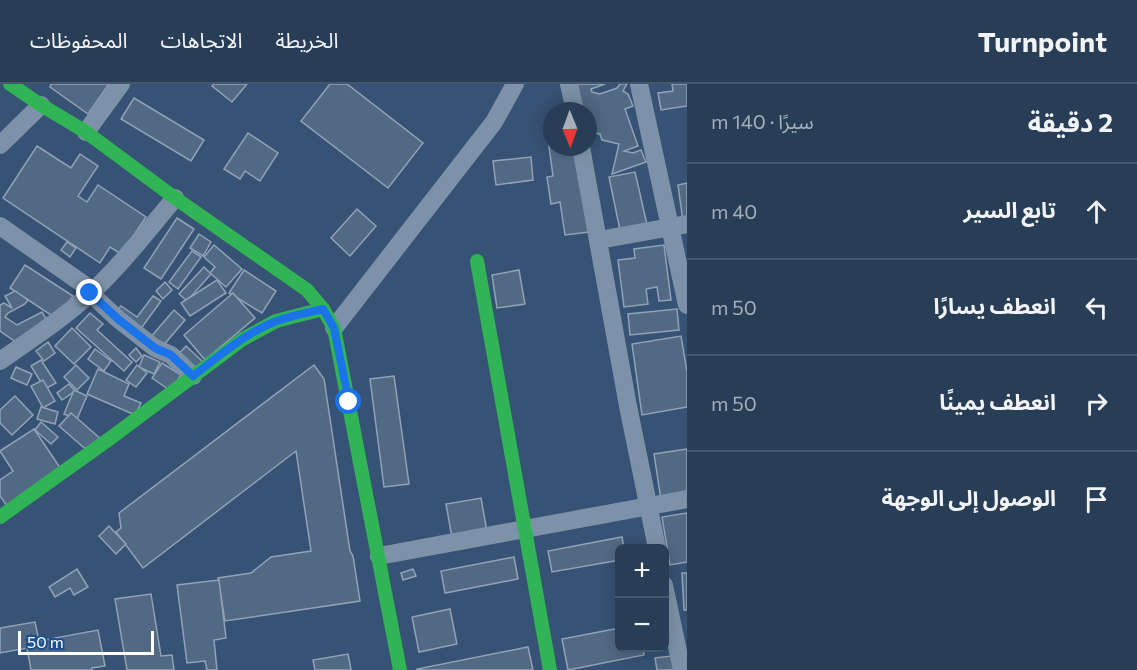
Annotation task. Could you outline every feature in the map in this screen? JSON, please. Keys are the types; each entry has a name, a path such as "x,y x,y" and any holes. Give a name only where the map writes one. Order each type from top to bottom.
{"street":[{"path":"10,84 86,132 175,198 307,290 323,309 334,328 400,670"},
{"path":"86,132 122,84"},
{"path":"334,328 495,122 515,84"},
{"path":"569,84 572,102"},
{"path":"639,84 679,226 687,305"},
{"path":"0,145 41,105"},
{"path":"583,156 628,406 656,544"},
{"path":"0,361 63,316 92,292 120,264 175,198"},
{"path":"0,226 92,292 118,319 155,348 171,355 193,376"},
{"path":"599,240 679,226"},
{"path":"477,261 550,670"},
{"path":"0,517 243,339 276,321 323,309"},
{"path":"379,556 687,499"},
{"path":"667,598 682,670"}],"building":[{"path":"51,84 109,84 88,114 50,87"},
{"path":"214,84 247,84 232,102 212,86"},
{"path":"330,84 347,84 423,143 388,188 301,121"},
{"path":"573,84 605,84 591,89 592,92 600,94 617,88 620,84 627,84 623,91 628,94 633,106 625,109 638,146 624,151 633,153 641,150 646,162 612,174 619,144 602,140 600,134 597,133 597,102 580,102"},
{"path":"672,84 687,84 687,106 661,110 658,93 673,91"},
{"path":"134,98 204,140 191,161 121,119"},
{"path":"248,133 278,153 260,181 245,171 240,179 224,169"},
{"path":"37,146 71,168 80,154 98,166 78,196 87,202 98,185 146,217 121,254 110,247 100,263 3,198"},
{"path":"550,156 577,156 589,232 565,235 560,202 551,204 547,177 553,176"},
{"path":"531,157 533,180 496,185 493,161"},
{"path":"635,172 648,229 621,235 609,177"},
{"path":"687,183 687,222 683,222 678,185"},
{"path":"357,209 376,226 350,256 331,238"},
{"path":"177,218 194,229 161,279 144,268"},
{"path":"199,234 211,242 203,256 190,248"},
{"path":"67,242 76,248 70,257 61,250"},
{"path":"214,245 242,269 226,287 210,273 215,267 204,257"},
{"path":"664,245 671,300 659,301 657,287 646,289 648,304 624,307 618,260 635,258 634,249"},
{"path":"192,251 201,257 178,289 169,282"},
{"path":"25,265 73,296 57,319 10,288"},
{"path":"204,267 211,274 187,301 179,294"},
{"path":"244,270 276,291 262,313 229,293"},
{"path":"519,270 525,304 497,308 492,275"},
{"path":"217,280 226,293 190,316 181,303"},
{"path":"165,282 172,290 163,299 156,291"},
{"path":"15,291 28,300 5,317 17,325 42,312 49,324 16,342 0,331 0,305 4,303 12,308 5,296"},
{"path":"233,293 255,318 205,360 184,335"},
{"path":"153,296 161,301 135,337 110,319 121,306 137,317"},
{"path":"677,309 679,330 630,335 628,314"},
{"path":"174,310 185,320 156,354 144,345"},
{"path":"90,313 103,324 97,330 132,362 124,371 76,328"},
{"path":"72,328 91,347 74,364 55,346"},
{"path":"681,336 687,372 687,407 642,415 632,344"},
{"path":"48,342 55,353 44,361 36,351"},
{"path":"186,346 203,362 189,377 172,361"},
{"path":"136,348 142,356 136,362 129,355"},
{"path":"95,349 111,361 104,371 88,359"},
{"path":"144,355 160,362 154,374 139,367"},
{"path":"41,360 56,383 45,389 31,366"},
{"path":"162,363 181,375 171,391 152,378"},
{"path":"76,365 89,378 77,390 64,377"},
{"path":"137,365 147,373 136,387 126,380"},
{"path":"314,365 324,379 350,551 353,556 360,601 225,621 218,578 251,573 271,557 311,551 296,451 143,568 116,532 121,528 119,513"},
{"path":"16,367 32,374 27,385 11,378"},
{"path":"98,369 129,384 124,396 141,403 135,415 87,394"},
{"path":"394,376 409,484 384,487 370,379"},
{"path":"43,380 55,401 43,408 31,386"},
{"path":"69,384 75,391 62,400 57,393"},
{"path":"74,390 87,396 77,419 64,414"},
{"path":"15,396 33,415 12,435 0,423 0,410"},
{"path":"41,407 58,412 55,424 37,419"},
{"path":"71,413 102,440 90,453 59,426"},
{"path":"41,422 58,437 51,444 35,430"},
{"path":"34,429 61,469 7,506 0,496 0,480 13,471 0,451"},
{"path":"687,449 687,497 661,500 654,454"},
{"path":"481,498 487,532 452,538 446,504"},
{"path":"687,513 687,562 670,565 669,544 666,544 662,517"},
{"path":"109,526 126,544 116,554 99,536"},
{"path":"622,537 623,544 615,544 615,561 552,572 548,551"},
{"path":"514,557 518,579 445,593 441,571"},
{"path":"77,569 88,587 74,595 70,588 55,597 49,587"},
{"path":"413,569 416,576 403,580 401,573"},
{"path":"682,573 687,573 687,610 684,610"},
{"path":"219,580 226,638 214,640 217,670 207,670 205,661 187,663 177,585"},
{"path":"151,594 161,656 172,655 174,670 127,670 115,599"},
{"path":"450,609 457,644 419,652 412,617"},
{"path":"35,622 39,641 98,630 105,666 92,668 92,670 31,670 27,648 0,653 0,628"},
{"path":"615,629 615,652 644,652 644,655 568,670 562,639"},
{"path":"528,647 533,670 417,670 417,669"},
{"path":"348,654 351,670 315,670 313,660"},
{"path":"672,656 675,670 657,670 655,658"}],"traffic: fast":[{"path":"10,84 86,132 175,198 307,290 323,309 334,328 400,670"},
{"path":"477,261 550,670"},
{"path":"0,517 243,339 276,321 323,309"}],"route":[{"path":"90,293 118,319 155,348 171,355 193,376 259,329 276,321 323,309 334,328 349,402"}]}
